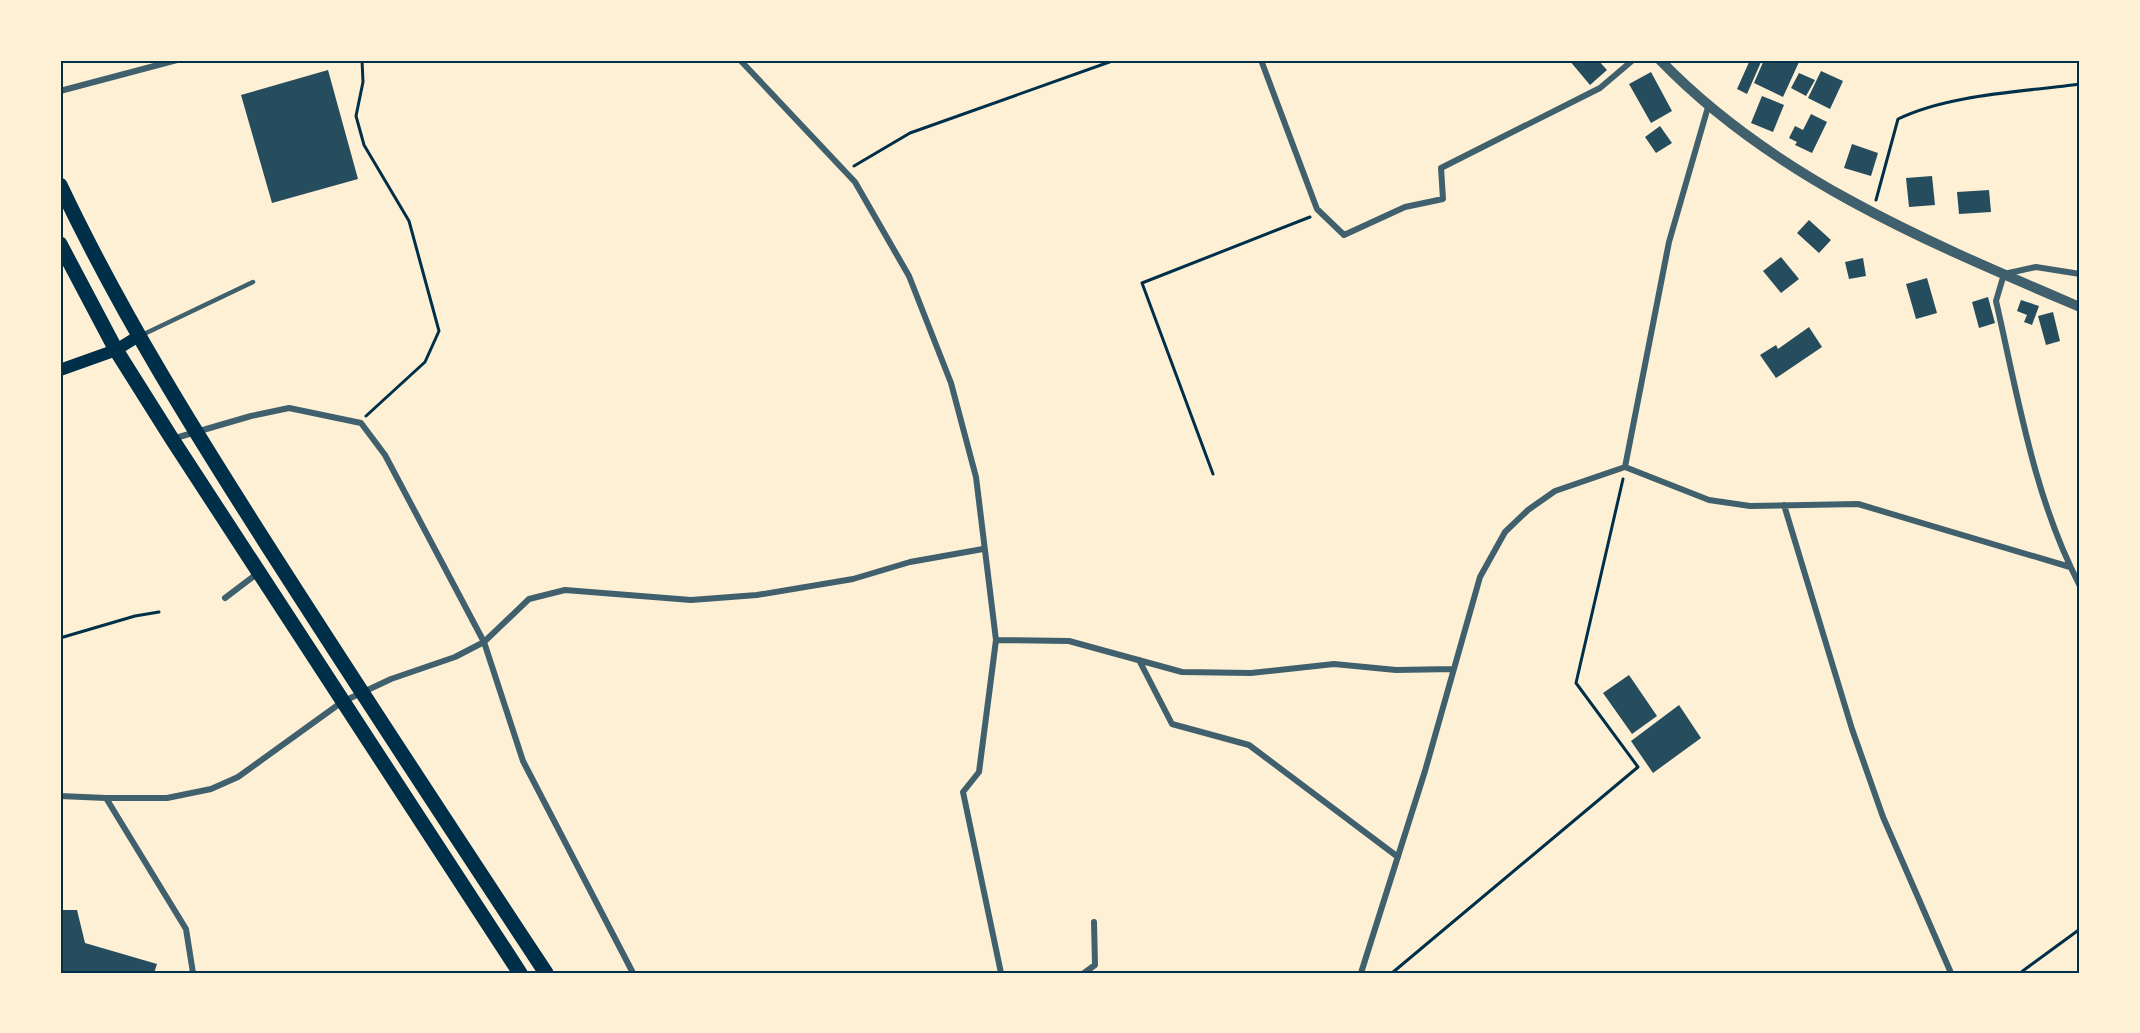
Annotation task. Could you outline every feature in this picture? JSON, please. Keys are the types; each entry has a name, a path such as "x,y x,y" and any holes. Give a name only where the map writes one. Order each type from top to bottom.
{"main road":[{"path":"60,185 137,337 195,432 362,693 546,973"},
{"path":"60,244 116,350 172,439 520,973"},
{"path":"60,370 116,350 137,337"}],"street":[{"path":"60,91 177,60"},
{"path":"740,60 855,182 909,276 951,383 976,477 983,549 996,640 980,772 963,792 1001,973"},
{"path":"1261,60 1320,213 1344,235 1405,207 1443,199 1441,168 1600,87 1633,60"},
{"path":"1660,60 1708,107 1796,170 1873,214 2080,307"},
{"path":"1625,467 1669,242 1708,107"},
{"path":"2004,274 2036,267 2080,274"},
{"path":"2004,274 1996,301 2035,472 2070,567 2080,586"},
{"path":"172,439 289,408 359,423 385,455 484,642 523,761 633,973"},
{"path":"1360,973 1398,856 1480,577 1505,532 1528,510 1555,491 1625,467 1709,500 1750,506 1858,504 2070,567"},
{"path":"1784,505 1852,729 1883,817 1951,973"},
{"path":"60,796 167,798 211,789 238,777 342,702 391,679 455,657 484,642 530,599 565,590 692,600 757,595 853,579 910,562 983,549"},
{"path":"225,598 258,573"},
{"path":"996,640 1069,641 1182,672 1251,673 1334,664 1396,670 1453,669"},
{"path":"1139,660 1172,724 1249,745 1398,856"},
{"path":"106,798 186,929 193,973"},
{"path":"1084,973 1095,965 1094,921"}],"lane":[{"path":"137,337 253,282"}],"path":[{"path":"359,423 424,362 440,331 409,221 364,145 356,116 363,82 362,60"},
{"path":"844,172 910,134 1115,60"},
{"path":"1873,214 1898,119 1918,110 1940,105 2080,84"},
{"path":"1213,474 1142,283 1320,213"},
{"path":"1392,973 1638,766 1576,683 1620,501 1625,467"},
{"path":"60,638 135,616 159,612"},
{"path":"2020,973 2080,929"}],"building":[{"path":"1569,60 1598,60 1607,70 1590,85"},
{"path":"1750,60 1761,62 1747,94 1737,89"},
{"path":"1764,60 1799,62 1783,97 1754,83"},
{"path":"328,70 358,179 272,203 241,95"},
{"path":"1821,71 1843,81 1830,109 1808,98"},
{"path":"1651,72 1672,111 1651,123 1629,84"},
{"path":"1799,73 1815,80 1806,96 1791,88"},
{"path":"1762,96 1784,105 1773,132 1751,123"},
{"path":"1811,114 1827,122 1812,153 1795,145 1797,142 1789,138 1795,126 1803,130"},
{"path":"1660,126 1672,143 1656,153 1645,137"},
{"path":"1852,144 1878,153 1871,176 1844,168"},
{"path":"1932,176 1935,205 1909,207 1906,178"},
{"path":"1989,190 1991,212 1959,214 1957,192"},
{"path":"1809,220 1831,240 1819,253 1797,233"},
{"path":"1781,257 1799,279 1781,293 1763,271"},
{"path":"1863,258 1866,276 1849,279 1845,262"},
{"path":"1927,278 1937,313 1916,319 1906,284"},
{"path":"1988,297 1995,323 1979,328 1972,302"},
{"path":"2021,300 2039,306 2032,325 2024,322 2027,315 2017,311"},
{"path":"2053,312 2060,341 2046,345 2038,316"},
{"path":"1809,327 1822,347 1776,378 1760,355 1776,345 1778,349"},
{"path":"1629,675 1657,716 1632,734 1603,693"},
{"path":"1679,705 1701,738 1653,773 1631,741"},
{"path":"60,910 77,910 85,943 157,964 154,973 60,973"}]}
